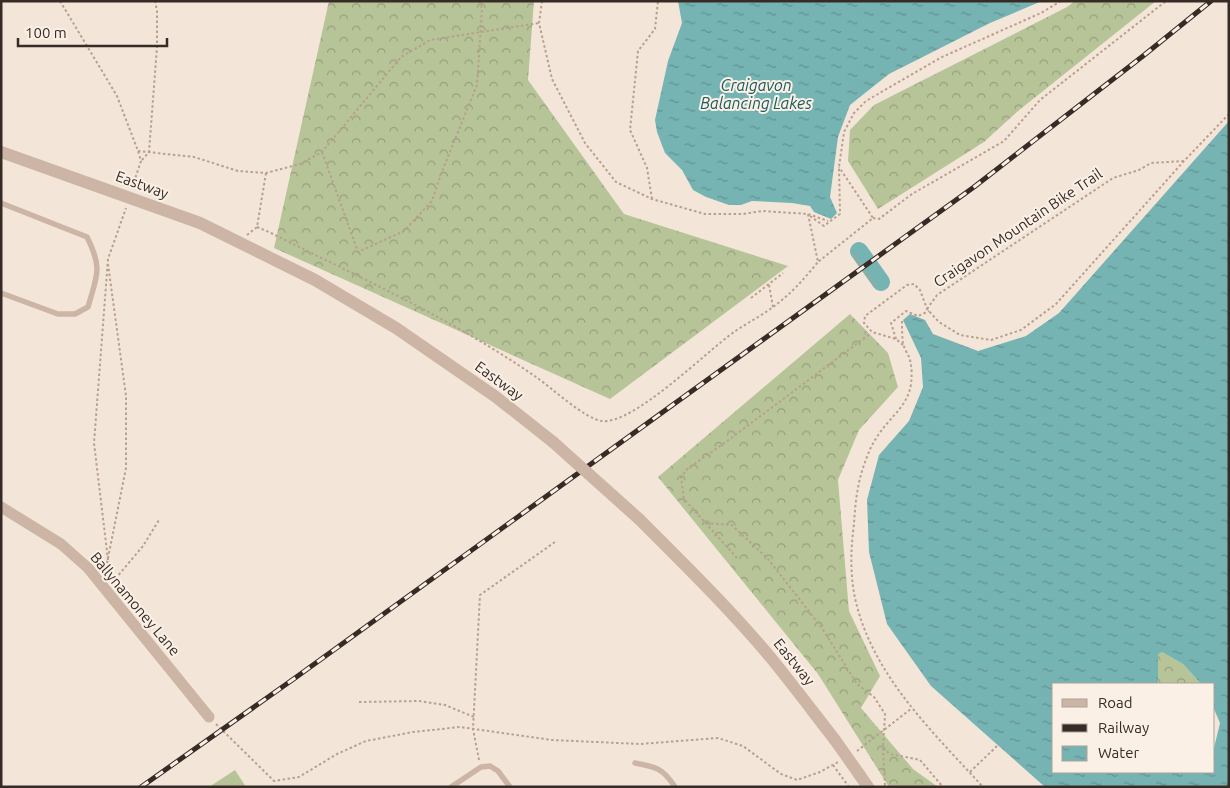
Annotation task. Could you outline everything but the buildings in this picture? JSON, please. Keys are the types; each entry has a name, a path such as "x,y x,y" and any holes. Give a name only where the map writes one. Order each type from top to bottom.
{"street":[{"name":"Eastway","path":"1,152 200,223 241,243 315,280 396,328 496,397 552,442 638,519 704,584 771,658 835,740 868,787"},
{"name":"Ballynamoney Lane","path":"1,507 60,544 88,568 209,717"}],"lane":[{"path":"1,203 86,237 95,254 98,270 88,308 75,314 58,314 1,293"},
{"path":"635,763 657,767 671,780 675,787"},
{"path":"451,787 481,767 490,766 498,771 510,787"}],"path":[{"path":"60,1 117,96 141,162"},
{"path":"134,182 141,162 149,152 157,47 157,11 155,1"},
{"path":"322,152 358,252 404,231 432,201 477,85 482,8 479,1"},
{"path":"542,1 539,23 552,79 585,143 616,182 652,199 705,214 743,214 762,211 808,214 828,221"},
{"path":"652,199 647,168 630,130 638,51 655,29 658,1"},
{"path":"808,214 824,226 840,214 839,167 844,132 854,113 866,101 942,57 1041,13 1061,1"},
{"path":"257,227 272,232 433,314 513,361 582,412 602,421 612,421 652,400 735,332 773,307 800,285 818,262 874,218 879,219 912,194 1004,141 1040,100 1166,1"},
{"path":"138,151 194,157 238,171 266,174 300,164 322,152 401,57 430,40 539,23"},
{"path":"904,345 896,339 872,332 864,323 865,316 907,285 914,284 920,290 928,310 939,322 960,335 991,340 1021,330 1056,304 1184,161 1229,114"},
{"name":"Craigavon Mountain Bike Trail","path":"928,310 937,295 1112,178 1139,170 1151,163 1184,161"},
{"path":"839,167 874,218"},
{"path":"241,243 257,227 266,174"},
{"path":"108,259 126,396 126,468 108,560 94,443 108,259 126,208"},
{"path":"808,214 818,262"},
{"path":"854,255 876,286"},
{"path":"751,298 783,273"},
{"path":"769,284 773,307"},
{"path":"896,339 891,323 906,311 918,316 928,310"},
{"path":"902,320 904,345 912,370 911,384 908,396 897,414 880,432 870,448 862,471 856,502 852,545 854,593 862,622 884,668 912,708 982,787"},
{"path":"737,558 684,499 681,478 686,470 872,332"},
{"path":"102,586 116,578 143,546 159,520"},
{"path":"706,523 732,526 768,559 822,628 857,684 874,697 885,714 883,748 886,787"},
{"path":"481,767 473,729 480,595 555,542"},
{"path":"359,702 419,701 445,705 474,717"},
{"path":"854,753 912,708"},
{"path":"209,717 274,781 299,777 337,754 366,741 413,732 460,727 552,740 640,744 718,738 743,746 782,774 797,780 820,772 840,761"},
{"path":"970,772 998,745"},
{"path":"883,748 890,754 920,760 943,787"},
{"path":"833,765 849,787"}],"green space":[{"path":"329,1 534,1 528,80 624,214 788,266 610,399 274,248"},
{"path":"1075,1 1156,1 1018,111 984,142 878,209 848,161 850,130 874,105 1067,7"},
{"path":"850,314 888,353 898,387 859,430 838,480 849,611 880,676 861,708 913,769 938,787 889,787 818,674 658,477"},
{"path":"1162,652 1183,664 1200,683 1158,683 1158,653"},
{"path":"235,770 246,787 209,787"}],"water":[{"name":"Craigavon Balancing Lakes","path":"678,1 1042,1 990,23 889,74 850,105 838,137 830,197 837,213 831,219 814,212 810,206 752,201 741,205 729,205 706,197 693,190 682,170 665,153 657,132 655,120 668,61 682,23"},
{"path":"1229,121 1229,643 1227,646 1229,649 1229,787 1045,787 931,686 887,624 869,552 867,500 879,455 909,421 923,387 921,358 903,320 910,314 925,320 933,334 978,351 1026,336 1059,313"}],"waterway":[{"path":"859,251 881,282"}],"railway":[{"path":"141,787 295,678 974,187 1211,1"}]}
